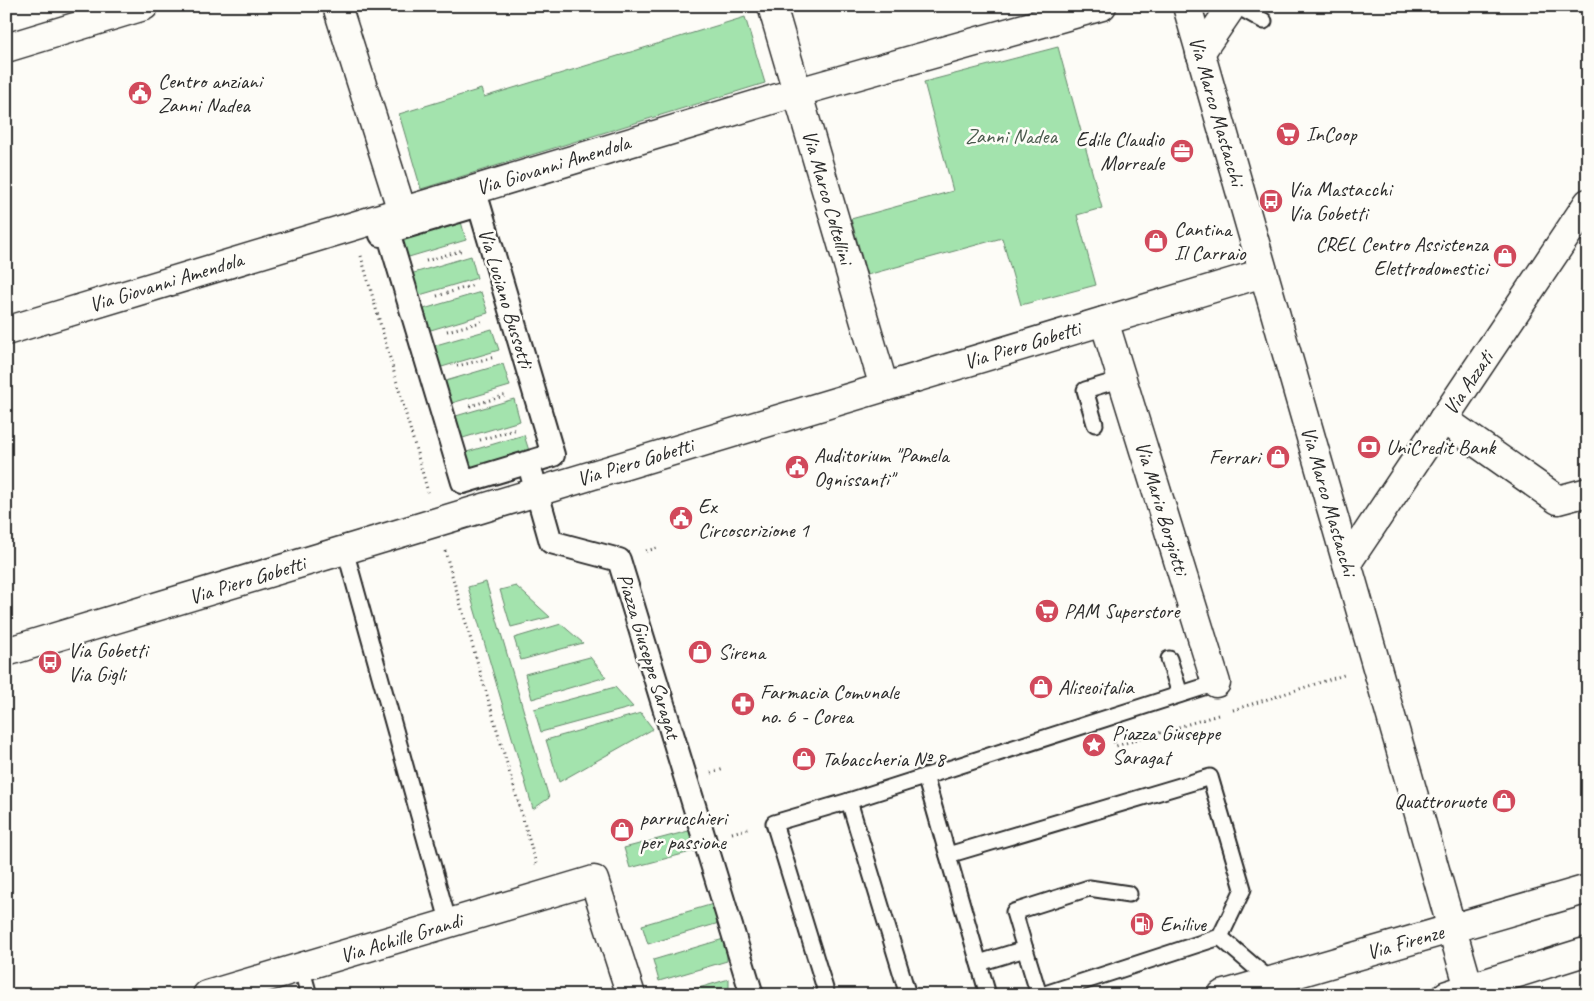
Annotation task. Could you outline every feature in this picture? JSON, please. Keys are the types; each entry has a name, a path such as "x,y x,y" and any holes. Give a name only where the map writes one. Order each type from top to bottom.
{"street":[{"path":"6,48 144,6"},
{"name":"Via Luciano Bussotti","path":"337,6 399,269 463,482 553,455 478,206 390,226"},
{"name":"Via Marco Coltellini","path":"772,6 798,93 852,252 884,387"},
{"name":"Via Giovanni Amendola","path":"6,331 390,226 798,93 1102,6"},
{"name":"Via Marco Mastacchi","path":"1187,6 1452,929 1463,992"},
{"path":"1200,53 1232,6"},
{"name":"Via Azzati","path":"1347,562 1588,203"},
{"name":"Via Piero Gobetti","path":"6,652 1263,273"},
{"name":"Via Mario Borgiotti","path":"1104,321 1216,683"},
{"path":"1444,419 1558,500 1588,492"},
{"path":"527,463 536,492"},
{"name":"Piazza Giuseppe Saragat","path":"536,492 552,542 619,560 752,995"},
{"name":"Via Achille Grandi","path":"208,995 255,988 301,967 594,880 630,995"},
{"name":"Via Firenze","path":"1222,995 1588,888"},
{"path":"1463,992 1588,951"}],"lane":[{"path":"1238,6 1264,21"},
{"path":"1095,424 1085,390 1122,379"},
{"path":"345,550 449,924"},
{"path":"1169,659 1180,694"},
{"name":"Via Mario Borgiotti","path":"774,823 849,802 1216,683"},
{"path":"925,776 988,995"},
{"path":"948,855 1210,778 1243,889 1220,937 1040,995 1014,912 1089,888 1129,894"},
{"path":"849,802 908,995"},
{"path":"774,823 827,995"},
{"path":"1220,937 1270,980"},
{"path":"979,963 1025,949"},
{"path":"301,967 309,995"}],"path":[{"path":"399,269 490,242"},
{"path":"362,258 429,496"},
{"path":"410,305 500,277"},
{"path":"420,337 511,315"},
{"path":"430,372 522,352"},
{"path":"443,414 533,387"},
{"path":"452,447 543,422"},
{"path":"442,543 458,589 538,869"},
{"path":"1114,742 1116,746 1376,665"},
{"path":"705,841 755,826 774,823"}],"green space":[{"path":"745,17 765,83 421,189 399,114 481,89 484,97"},
{"name":"Zanni Nadea","path":"1058,47 1102,208 1077,215 1096,285 1021,305 1002,238 867,275 851,219 953,191 924,82"},
{"path":"460,218 466,240 402,259 395,237"},
{"path":"471,256 477,278 413,297 407,275"},
{"path":"481,292 488,313 424,332 417,311"},
{"path":"492,329 499,350 435,369 429,347"},
{"path":"503,364 510,386 445,405 439,383"},
{"path":"514,399 520,421 456,440 449,418"},
{"path":"524,435 531,457 467,476 460,454"},
{"path":"486,582 549,798 533,809 468,587"},
{"path":"516,586 550,617 511,627 500,590"},
{"path":"561,624 583,643 521,660 514,638"},
{"path":"590,657 606,677 532,699 525,674"},
{"path":"615,687 633,707 541,732 534,709"},
{"path":"641,713 653,729 559,782 546,740"},
{"path":"696,829 702,849 630,868 624,848"},
{"path":"720,902 719,923 648,944 642,925"},
{"path":"727,938 727,961 659,981 653,960"},
{"path":"729,979 729,995 675,995"}],"place":[{"name":"Centro anziani Zanni Nadea","path":"140,93"},
{"name":"InCoop","path":"1288,134"},
{"name":"Edile Claudio Morreale","path":"1182,151"},
{"name":"Via Mastacchi Via Gobetti","path":"1271,201"},
{"name":"Cantina Il Carraio","path":"1156,241"},
{"name":"CREL Centro Assistenza Elettrodomestici","path":"1505,256"},
{"name":"UniCredit Bank","path":"1369,447"},
{"name":"Ferrari","path":"1278,457"},
{"name":"Auditorium \"Pamela Ognissanti\"","path":"797,467"},
{"name":"Ex Circoscrizione 1","path":"681,518"},
{"name":"PAM Superstore","path":"1047,611"},
{"name":"Sirena","path":"700,652"},
{"name":"Via Gobetti Via Gigli","path":"50,662"},
{"name":"Aliseoitalia","path":"1041,687"},
{"name":"Farmacia Comunale no. 6 - Corea","path":"743,704"},
{"name":"Piazza Giuseppe Saragat","path":"1094,745"},
{"name":"Tabaccheria № 8","path":"804,759"},
{"name":"Quattroruote","path":"1504,801"},
{"name":"parrucchieri per passione","path":"622,830"},
{"name":"Enilive","path":"1142,924"}]}
